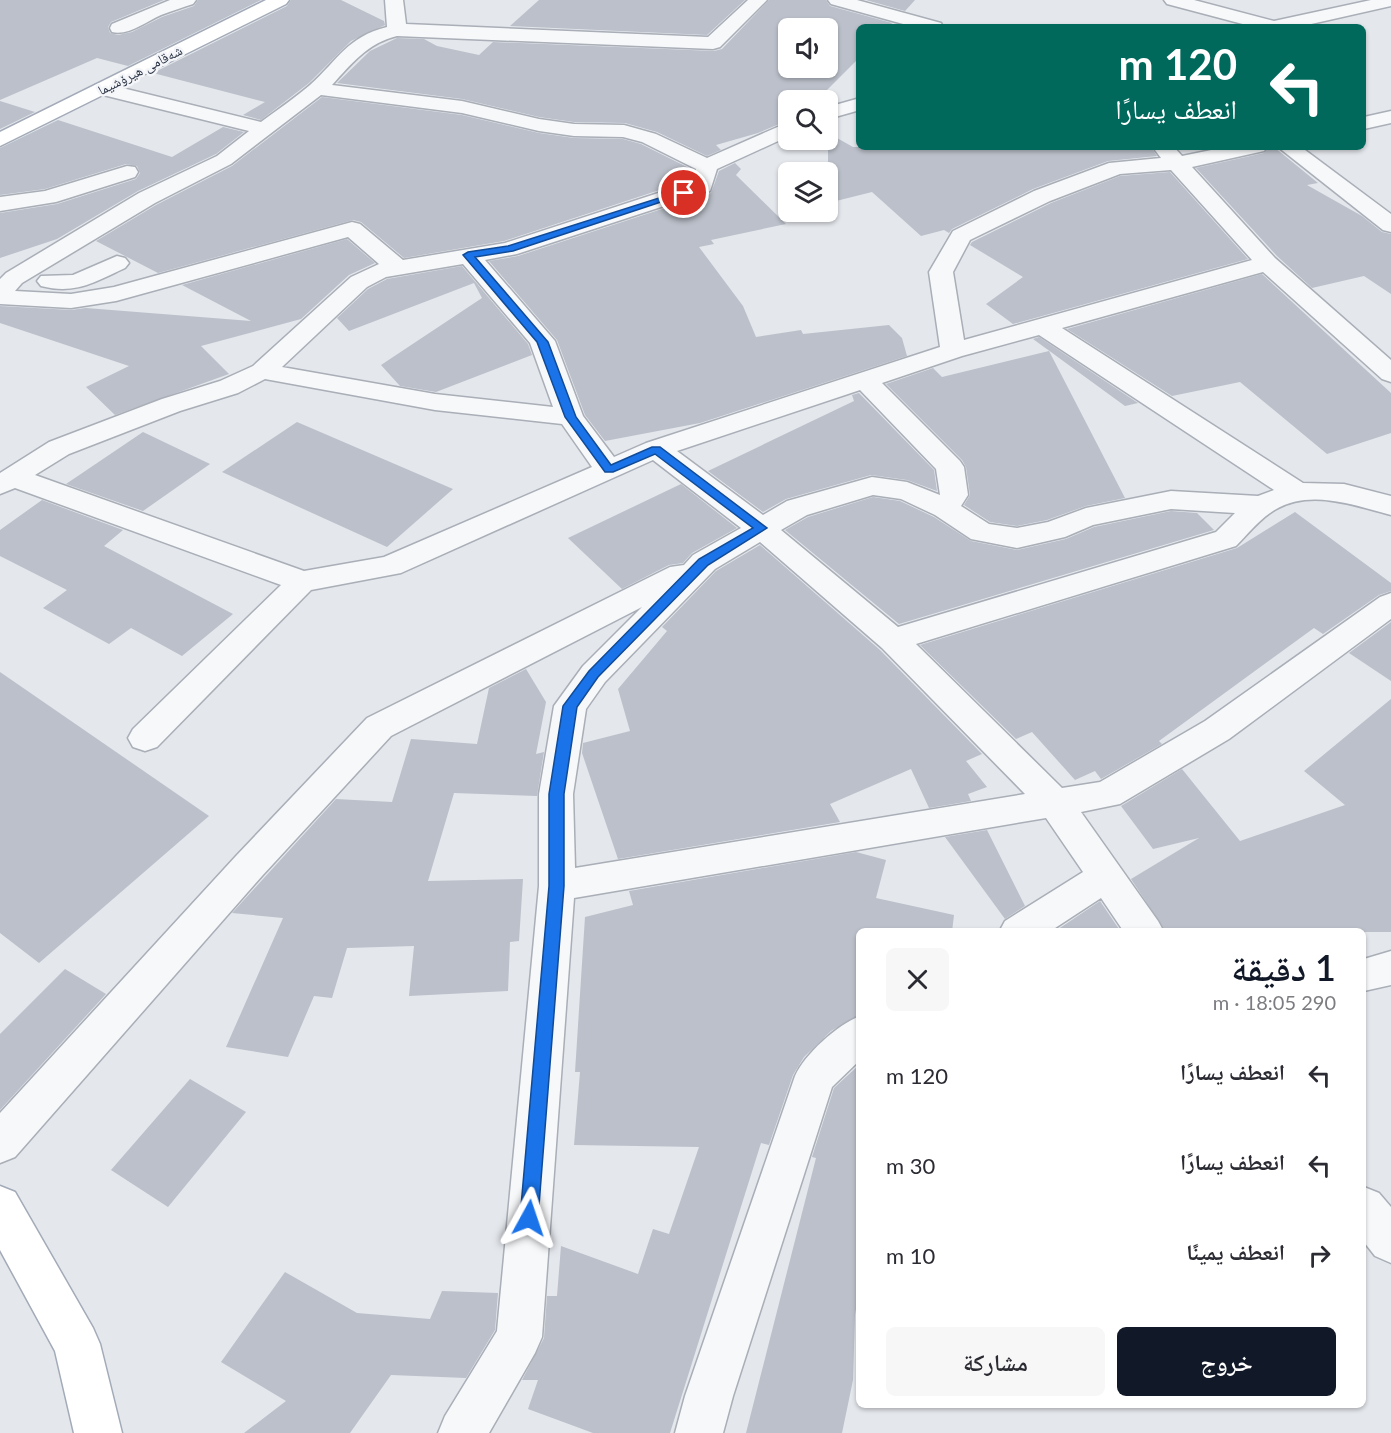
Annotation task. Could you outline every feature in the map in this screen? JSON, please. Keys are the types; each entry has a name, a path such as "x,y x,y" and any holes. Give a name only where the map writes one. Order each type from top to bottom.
{"main road":[{"name":"شەقامی هیرۆشیما","path":"0,140 280,0"},
{"path":"0,1207 77,1344 98,1433"}],"street":[{"path":"119,28 155,11 187,0"},
{"path":"394,0 397,30"},
{"path":"5,289 147,198 224,160 317,89 355,49 374,36 397,30 548,33 713,42 758,0"},
{"path":"837,0 923,24"},
{"path":"884,13 907,0"},
{"path":"1173,0 1263,24"},
{"path":"1288,24 1391,1"},
{"path":"102,89 267,129"},
{"path":"317,89 462,107 539,125 574,130 624,131 649,138 707,166"},
{"path":"838,110 856,105"},
{"path":"1366,123 1391,117"},
{"path":"707,166 778,133"},
{"path":"1165,150 1267,263 1391,374"},
{"path":"953,351 941,272 961,236 1042,196 1117,168 1179,163 1242,150"},
{"path":"1292,150 1391,225"},
{"path":"6,481 59,448 171,405 228,387 262,371 359,282 379,271 509,249 702,186 707,166"},
{"path":"0,204 15,204 52,196 127,172"},
{"path":"5,289 71,301 116,294 351,229 397,267"},
{"path":"468,255 542,342 570,417 609,470"},
{"path":"5,289 77,282 117,263"},
{"path":"6,481 302,582 390,566 656,449 953,351 1267,263"},
{"path":"1041,325 1298,493"},
{"path":"262,371 435,402 570,417"},
{"path":"866,381 950,467 954,495 945,508"},
{"path":"656,449 761,528 893,640 1054,802 1142,928"},
{"path":"0,1143 249,866 379,727 704,562 797,508 872,486 906,490 945,508 981,532 1017,538 1055,530 1086,517 1171,500 1263,505 1298,493 1339,491 1391,506"},
{"path":"893,640 1226,539 1263,505"},
{"path":"462,1433 519,1337 557,886 556,794 570,706 594,674 704,562"},
{"path":"145,738 302,582"},
{"path":"557,886 1108,794 1217,730 1391,604"},
{"path":"1024,928 1106,876"},
{"path":"1366,974 1391,968"},
{"path":"699,1433 709,1396 815,1076 856,1038"},
{"path":"1366,1210 1391,1241"}],"building":[{"path":"0,0 164,0 111,22 108,27 110,33 118,35 132,32 162,17 194,6 198,0 261,0 128,66 97,58 0,100"},
{"path":"291,0 341,0 384,21 385,25 351,41 309,83 261,120 243,115 265,102 153,73 287,6"},
{"path":"539,0 745,0 707,35 510,26"},
{"path":"769,0 826,0 830,6 892,23 856,24 856,61 827,90 778,90 778,125 716,145 721,150 707,156 657,132 625,123 574,122 539,117 462,99 337,83 370,51 397,38 424,39 437,46 479,55 493,42 714,51 722,49"},
{"path":"866,0 915,0 905,11"},
{"path":"322,97 462,115 539,133 574,138 623,139 641,144 693,170 690,180 504,241 404,258 361,222 353,220 158,273 96,241 156,205 232,166"},
{"path":"0,101 35,112 0,129"},
{"path":"58,120 172,157 223,127 244,132 216,154 138,191 57,239 0,258 0,213 57,204 136,179 140,173 137,166 126,164 45,189 0,195 0,148"},
{"path":"838,139 856,147 856,150 1153,150 1157,156 1108,161 1033,189 952,229 949,233 944,230 921,236 872,192 838,200 838,162 828,162 828,150 838,150"},
{"path":"1266,150 1278,150 1318,183 1307,185 1362,216 1382,232 1391,234 1391,294 1364,276 1312,288 1277,256 1196,168 1264,153"},
{"path":"735,163 741,169 736,175 778,216 778,222 786,224 711,240 714,244 699,247 743,306 756,337 801,330 803,334 889,325 902,338 907,356 700,423 605,441 585,415 557,340 489,261 518,256 711,193 719,171"},
{"path":"1170,172 1248,259 1013,324 986,304 1023,277 970,245 972,242 1051,203 1120,176"},
{"path":"347,239 375,263 349,275 301,319 201,346 229,374 115,415 86,387 129,366 0,323 0,306 71,310 86,308 251,321 182,285"},
{"path":"462,266 528,344 532,355 436,392 400,386 381,365 482,298 474,283 349,331 337,318 368,289 387,279"},
{"path":"1262,274 1391,393 1391,433 1327,454 1240,382 1172,396 1067,329"},
{"path":"1039,337 1138,403 1125,406 1033,339"},
{"path":"1049,351 1125,498 1086,506 1047,520 1017,526 990,522 964,505 970,495 966,467 962,460 886,384 933,368 942,377"},
{"path":"859,393 934,470 937,491 907,480 871,475 786,499 763,512 708,471 854,401 852,395"},
{"path":"297,422 453,489 387,547 222,472"},
{"path":"143,432 210,464 143,511 66,484"},
{"path":"681,484 737,528 692,553 683,563 669,565 622,589 568,538"},
{"path":"873,497 900,501 934,517 971,541 1017,550 1066,539 1094,527 1171,511 1197,513 1214,530 899,624 785,530 808,517"},
{"path":"42,500 123,530 104,546 233,614 182,656 131,628 109,644 43,608 67,590 0,556 0,530"},
{"path":"1295,512 1391,583 1391,591 1379,595 1323,634 1314,628 1159,741 1162,744 1101,779 1095,771 1075,780 1032,732 1016,739 920,645 1237,548"},
{"path":"760,545 880,650 982,754 966,761 987,787 968,794 971,801 929,808 911,769 830,804 840,822 618,859 582,753 583,743 630,731 618,689 667,631 662,627 716,571"},
{"path":"1391,622 1391,681 1349,653"},
{"path":"526,669 546,702 536,754 544,752 537,796 454,793 428,881 523,879 519,941 510,942 508,991 409,996 414,946 347,948 332,998 314,996 288,1057 226,1047 283,918 232,913 336,799 392,802 411,739 477,744 489,688"},
{"path":"0,672 209,816 39,963 0,933"},
{"path":"1391,699 1391,932 1366,932 1366,928 1163,928 1131,879 1199,838 1153,849 1121,806 1182,769 1240,841 1345,805 1304,771"},
{"path":"987,830 1025,906 1005,919 945,837"},
{"path":"856,852 886,860 876,898 954,915 952,928 856,928 856,1016 831,1031 804,1057 793,1075 769,1145 761,1143 670,1433 593,1433 528,1409 538,1380 522,1380 544,1338 547,1296 557,1296 561,1246 638,1274 653,1229 669,1234 699,1147 574,1145 580,1072 575,1072 585,917 633,905 629,891"},
{"path":"1100,901 1118,928 1060,928"},
{"path":"65,969 106,994 0,1110 0,1034"},
{"path":"856,1068 856,1309 853,1380 842,1433 746,1433 816,1158 812,1157 834,1088"},
{"path":"190,1079 246,1112 168,1207 111,1170"},
{"path":"285,1272 357,1313 430,1319 442,1291 498,1293 495,1330 466,1378 391,1375 350,1433 244,1433 286,1401 221,1362"}],"route":[{"path":"529,1218 557,886 556,794 570,706 594,674 704,562 761,528 656,449 609,470 570,417 542,342 468,255 509,249 684,193"}]}
